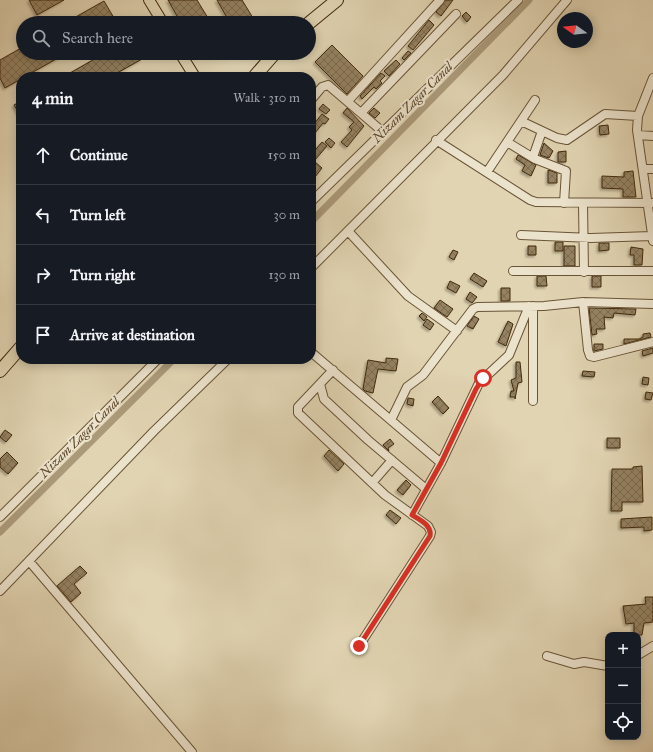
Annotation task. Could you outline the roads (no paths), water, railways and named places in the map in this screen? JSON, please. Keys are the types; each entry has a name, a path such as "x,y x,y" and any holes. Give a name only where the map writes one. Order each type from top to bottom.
{"highway":[{"path":"316,17 337,0"},
{"path":"259,72 270,60"},
{"path":"0,371 16,353"}],"main road":[{"path":"149,0 159,16"},
{"path":"184,60 192,72"}],"street":[{"path":"348,101 440,0"},
{"path":"316,194 383,132 518,0"},
{"path":"316,263 436,140 503,75 567,0"},
{"path":"361,113 456,14"},
{"path":"521,235 653,238 650,203 642,168 638,135 638,116 653,78"},
{"path":"316,94 322,87 328,85 383,132"},
{"path":"487,172 535,100"},
{"path":"521,121 557,138 566,140 605,114 638,116"},
{"path":"532,157 542,131"},
{"path":"638,135 653,136"},
{"path":"436,140 530,200 541,203 650,203"},
{"path":"507,142 532,157 566,171 564,203"},
{"path":"642,168 653,169"},
{"path":"583,203 584,272"},
{"path":"348,230 408,296 456,331"},
{"path":"513,271 653,271"},
{"path":"391,420 408,387 421,379 473,309 477,307 531,306 583,302 653,304"},
{"path":"583,302 588,350 590,356 594,357 653,342"},
{"path":"531,306 533,401"},
{"path":"412,515 441,463 479,383 509,355 531,306"},
{"path":"316,356 441,463"},
{"path":"0,517 153,364"},
{"path":"0,591 154,431 223,364"},
{"path":"333,370 298,407 298,413 385,495 428,526 431,532 430,536 359,646"},
{"path":"320,384 324,399 426,489"},
{"path":"372,483 392,460"},
{"path":"29,561 192,752"},
{"path":"641,653 653,646"},
{"path":"547,656 574,664 584,662 605,666"}],"waterway":[{"name":"Nizam Zagar Canal","path":"316,217 529,0"},
{"name":"Nizam Zagar Canal","path":"0,532 169,364"}]}
